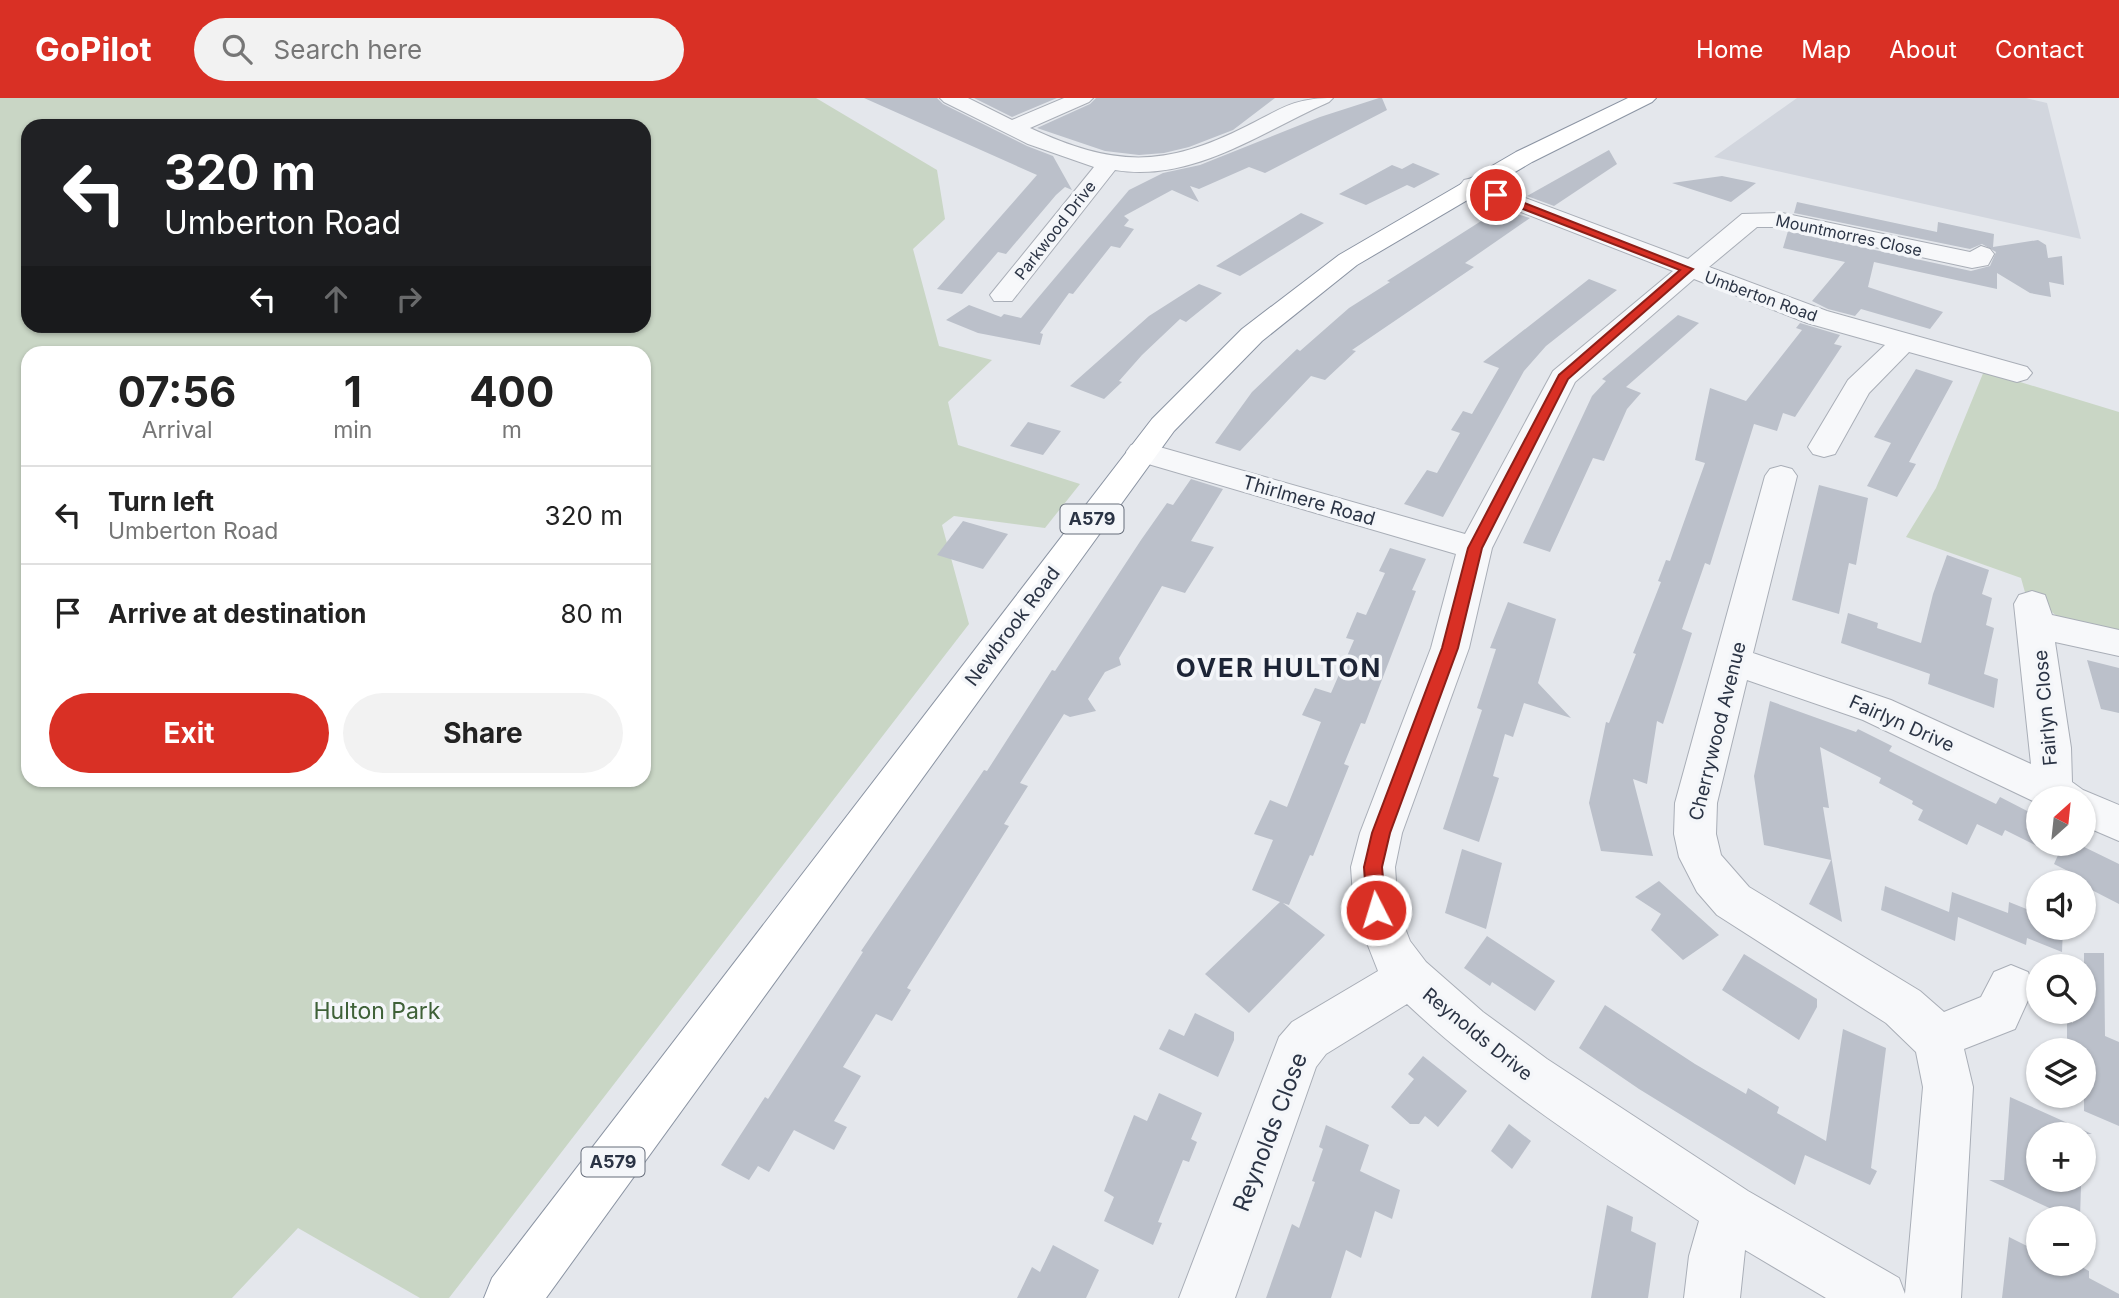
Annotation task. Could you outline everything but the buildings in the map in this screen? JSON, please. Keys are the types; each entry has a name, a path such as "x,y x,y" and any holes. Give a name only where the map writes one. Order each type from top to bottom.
{"highway":[{"name":"Newbrook Road","path":"512,1298 1163,425 1252,335 1348,260 1472,185 1645,98"}],"street":[{"path":"951,98 1079,158 1107,164 1147,166 1186,159 1322,98"},
{"path":"1014,127 1082,98"},
{"name":"Parkwood Drive","path":"1005,295 1107,164"},
{"name":"Umberton Road","path":"1472,185 1816,317 2017,373"},
{"name":"Mountmorres Close","path":"1688,269 1745,222 1762,218 1972,260 1979,260 1981,254"},
{"name":"Reynolds Drive","path":"1688,269 1563,377 1475,548 1450,648 1381,833 1373,867 1376,910 1391,952 1438,1006 1529,1076 1729,1210 1879,1298"},
{"path":"1834,444 1852,396 1896,352 1900,342"},
{"name":"Thirlmere Road","path":"1142,452 1475,548"},
{"name":"Cherrywood Avenue","path":"1781,476 1696,803 1693,832 1699,858 1713,881 1733,901 1903,1007 1935,1038 1945,1063 1948,1087 1933,1298"},
{"name":"Fairlyn Close","path":"2063,786 2051,748 2035,615 2119,643"},
{"name":"Fairlyn Drive","path":"1734,661 1877,710 2039,786"},
{"name":"Fairlyn Drive","path":"2096,813 2119,824"},
{"name":"Reynolds Close","path":"1207,1298 1297,1054 1308,1038 1410,977"},
{"path":"1935,1038 1998,1013 2011,987"},
{"path":"1712,1298 1716,1256 1729,1210"}],"shaded area":[{"path":"1797,98 2026,98 2047,103 2081,239 1714,157"}],"green space":[{"name":"Hulton Park","path":"0,98 816,98 937,170 945,219 913,249 939,346 992,360 948,402 958,445 1080,484 1045,528 954,516 942,525 969,624 449,1298 420,1298 298,1228 232,1298 0,1298"},
{"path":"1984,371 2119,412 2119,634 2080,626 2059,617 2042,603 2026,596 2021,578 1906,537 1936,488"}],"district":[{"name":"OVER HULTON","path":"1279,668"}],"route":[{"path":"1376,910 1373,867 1381,833 1450,648 1475,548 1563,377 1688,269 1496,195"}]}
